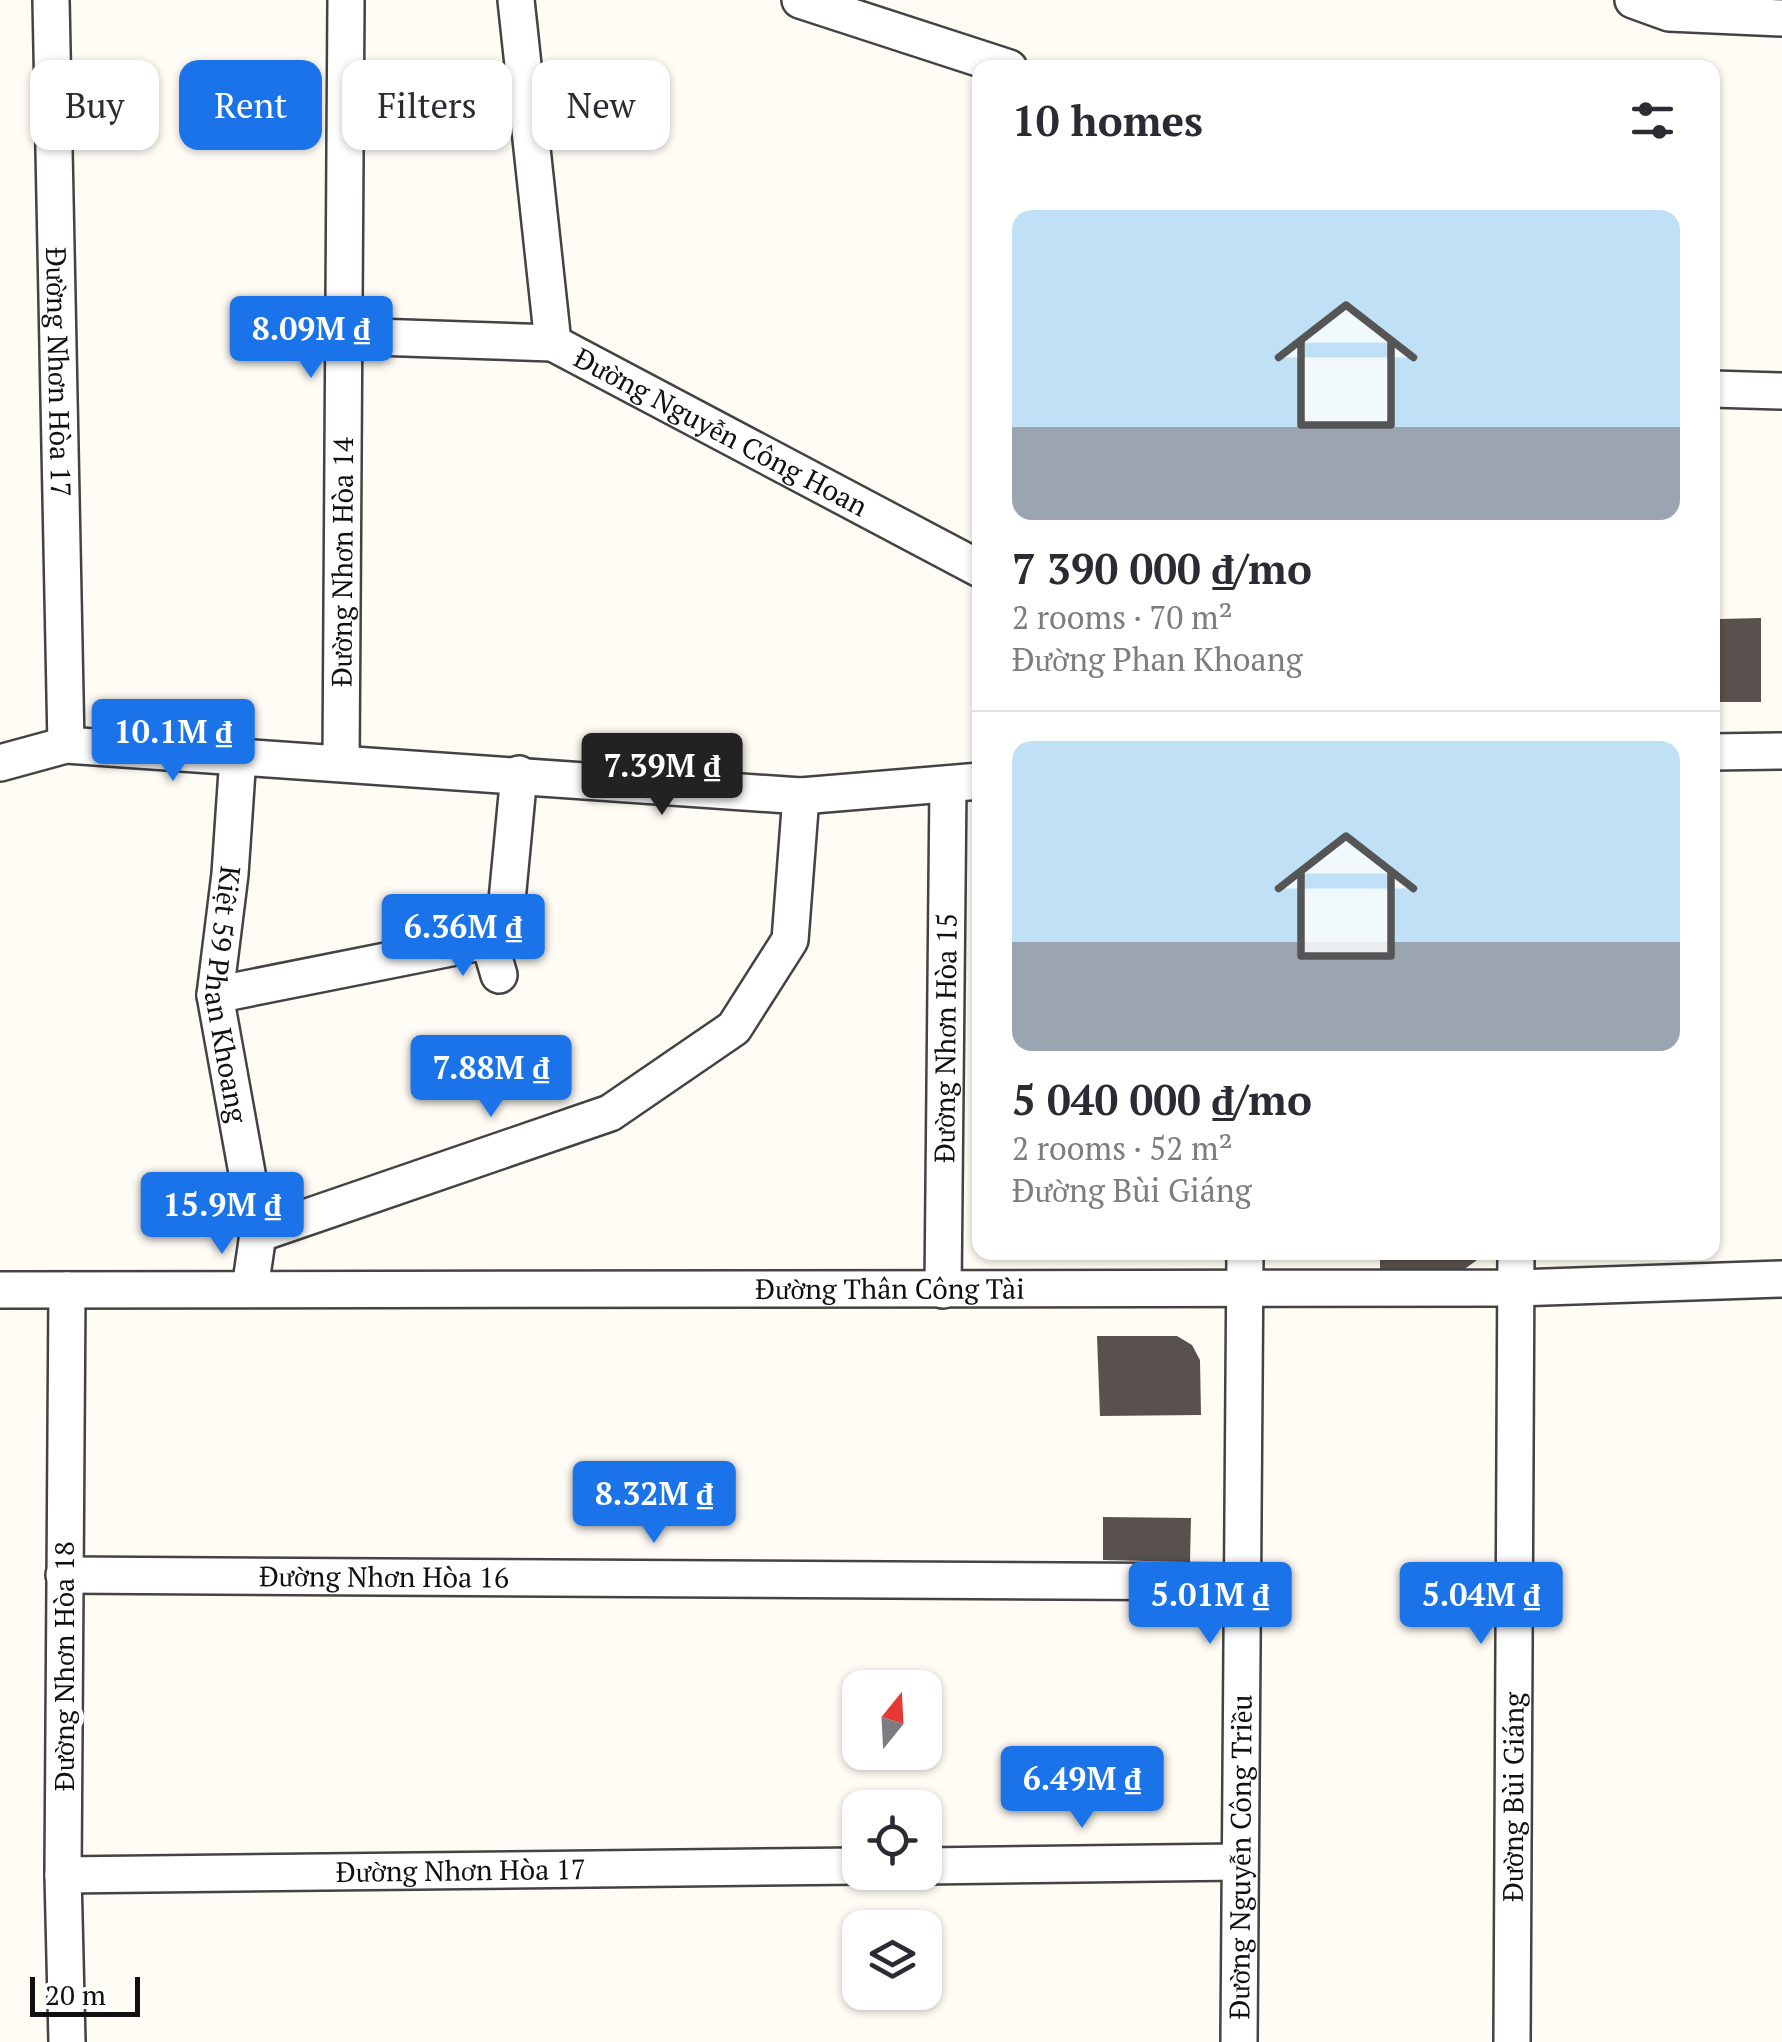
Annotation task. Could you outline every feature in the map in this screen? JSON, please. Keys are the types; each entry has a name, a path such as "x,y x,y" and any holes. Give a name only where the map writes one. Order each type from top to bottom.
{"street":[{"name":"Đường Nhơn Hòa 17","path":"51,0 66,745"},
{"name":"Đường Nhơn Hòa 14","path":"341,762 346,0"},
{"name":"Đường Nguyễn Công Hoan","path":"516,0 554,343 972,565"},
{"path":"800,0 984,60"},
{"path":"1634,0 1669,13 1782,18"},
{"path":"344,336 554,343"},
{"path":"1720,390 1782,391"},
{"path":"0,763 66,745 801,796 964,783"},
{"path":"1720,752 1782,752"},
{"name":"Kiệt 59 Phan Khoang","path":"238,756 230,874 214,995 258,1234 250,1289"},
{"path":"499,975 489,941 506,912 519,774"},
{"name":"Đường Nhơn Hòa 15","path":"943,1290 964,783"},
{"path":"258,1234 610,1113 662,1082 734,1028 790,940 801,796"},
{"path":"214,995 489,941"},
{"name":"Đường Nguyễn Công Triều","path":"1238,2042 1245,1260"},
{"name":"Đường Bùi Giáng","path":"1512,2042 1516,1260"},
{"name":"Đường Thân Công Tài","path":"0,1290 1516,1288 1782,1279"},
{"name":"Đường Nhơn Hòa 18","path":"67,1290 62,1875 68,2042"},
{"name":"Đường Nhơn Hòa 16","path":"64,1575 1244,1582"},
{"path":"942,1866 1239,1862"},
{"name":"Đường Nhơn Hòa 17","path":"62,1875 842,1866"}],"building":[{"path":"1761,618 1761,702 1720,702 1720,619"},
{"path":"1380,1260 1477,1260 1458,1274 1380,1273"},
{"path":"1097,1336 1177,1336 1192,1345 1200,1360 1201,1415 1100,1416"},
{"path":"1103,1517 1191,1518 1190,1562 1103,1560"}]}
